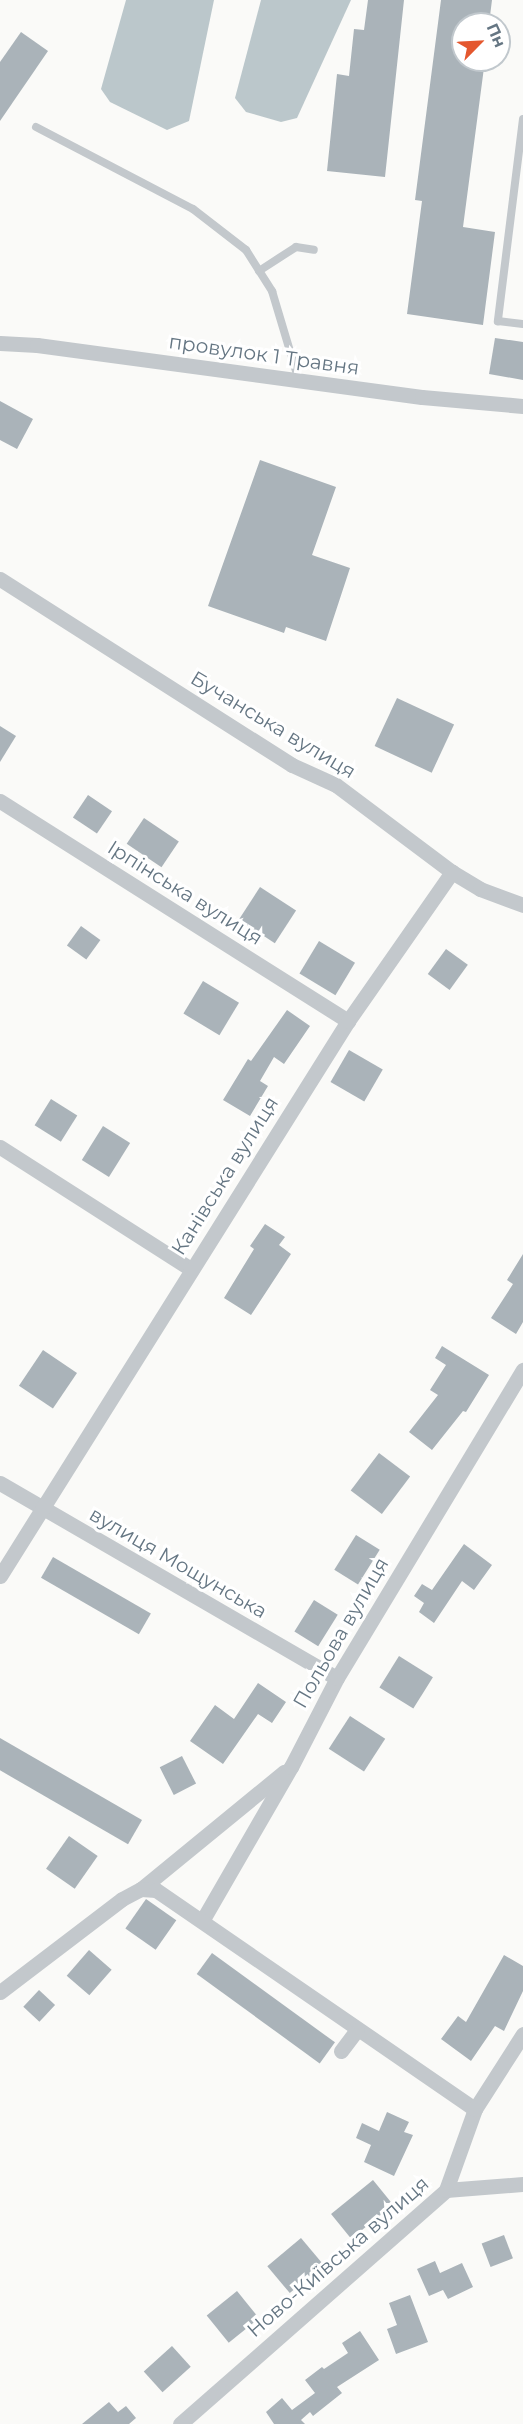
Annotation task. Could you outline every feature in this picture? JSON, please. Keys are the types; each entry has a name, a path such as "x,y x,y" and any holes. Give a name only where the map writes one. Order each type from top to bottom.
{"street":[{"name":"провулок 1 Травня","path":"0,343 37,345 422,398 523,406"},
{"name":"Бучанська вулиця","path":"0,579 292,765 336,785 452,872 480,889 523,905"},
{"name":"Ірпінська вулиця","path":"0,801 348,1021"},
{"name":"Канівська вулиця","path":"0,1576 348,1021 452,872"},
{"path":"0,1147 191,1269"},
{"name":"Польова вулиця","path":"202,1921 291,1767 337,1678 523,1370"},
{"name":"вулиця Мощунська","path":"0,1484 337,1678"},
{"path":"0,1992 122,1899 141,1889 291,1767"},
{"path":"141,1889 156,1890 475,2109"},
{"path":"341,2051 357,2030"},
{"name":"Ново-Київська вулиця","path":"180,2424 446,2190 475,2109 523,2034"},
{"path":"446,2190 523,2184"}],"lane":[{"path":"523,119 498,321 523,324"},
{"path":"36,127 193,209 246,250 272,291 299,381"},
{"path":"259,271 296,247 314,250"}],"shaded area":[{"path":"126,0 214,0 189,121 167,130 110,102 101,89"},
{"path":"261,0 351,0 297,118 281,122 246,112 235,98"}],"building":[{"path":"368,0 404,0 385,177 327,171 337,74 349,76 354,29 364,30"},
{"path":"441,0 492,0 490,12 451,12 451,72 483,72 463,227 495,232 483,325 407,314 422,201 415,200"},
{"path":"21,32 48,51 0,121 0,62"},
{"path":"495,338 523,342 523,380 489,374"},
{"path":"0,401 33,419 17,449 0,440"},
{"path":"260,460 336,487 312,555 350,568 326,641 286,627 284,633 208,606"},
{"path":"397,698 454,725 432,773 375,746"},
{"path":"0,726 16,736 0,762"},
{"path":"88,795 112,811 97,834 73,817"},
{"path":"144,818 179,841 161,867 127,844"},
{"path":"260,887 296,910 275,943 239,920"},
{"path":"81,926 100,940 86,960 67,945"},
{"path":"319,941 355,963 335,995 299,974"},
{"path":"446,949 468,965 450,990 428,974"},
{"path":"203,981 239,1003 219,1035 183,1014"},
{"path":"287,1010 310,1026 284,1064 274,1057 260,1081 268,1086 250,1116 223,1100 248,1059 251,1061"},
{"path":"349,1050 383,1070 364,1102 331,1082"},
{"path":"51,1099 77,1115 61,1142 35,1125"},
{"path":"103,1126 130,1143 109,1177 82,1160"},
{"path":"265,1224 285,1237 279,1245 291,1254 251,1315 224,1298 254,1249 250,1246"},
{"path":"523,1254 523,1322 516,1334 491,1318 513,1284 507,1280"},
{"path":"442,1346 489,1375 466,1412 463,1411 432,1450 409,1432 438,1395 430,1390 446,1365 435,1358"},
{"path":"43,1350 77,1373 53,1409 19,1386"},
{"path":"379,1453 410,1476 382,1514 351,1491"},
{"path":"356,1535 380,1550 358,1585 334,1570"},
{"path":"464,1544 492,1565 474,1590 462,1581 434,1623 419,1612 424,1603 414,1596 422,1584 432,1590"},
{"path":"53,1557 151,1614 139,1634 41,1578"},
{"path":"314,1600 338,1615 318,1646 294,1631"},
{"path":"399,1656 433,1677 413,1709 379,1687"},
{"path":"258,1683 286,1702 272,1723 258,1714 223,1764 190,1741 215,1705 234,1719"},
{"path":"350,1716 385,1739 364,1772 329,1749"},
{"path":"0,1738 142,1820 128,1844 0,1770"},
{"path":"182,1756 196,1784 174,1795 160,1767"},
{"path":"69,1836 98,1856 75,1889 46,1869"},
{"path":"146,1899 176,1920 156,1950 125,1928"},
{"path":"89,1950 112,1970 89,1995 67,1976"},
{"path":"212,1953 335,2042 320,2063 197,1974"},
{"path":"504,1955 523,1966 523,1991 504,2031 495,2026 471,2061 441,2039 458,2016 466,2022"},
{"path":"39,1990 55,2005 39,2022 23,2007"},
{"path":"387,2112 409,2122 404,2132 413,2135 394,2176 364,2162 371,2145 356,2138 362,2123 379,2131"},
{"path":"373,2180 393,2205 351,2239 331,2214"},
{"path":"504,2235 513,2258 491,2267 482,2244"},
{"path":"301,2238 323,2265 290,2293 267,2266"},
{"path":"435,2261 440,2273 462,2263 473,2287 448,2299 443,2290 429,2296 417,2269"},
{"path":"237,2291 259,2318 229,2343 207,2316"},
{"path":"410,2295 428,2342 396,2354 387,2329 397,2325 389,2303"},
{"path":"360,2331 379,2360 337,2387 342,2393 313,2416 310,2412 301,2420 305,2424 274,2424 266,2412 282,2398 292,2410 315,2393 305,2380 322,2367 324,2369 348,2353 342,2343"},
{"path":"172,2346 191,2367 162,2392 144,2371"},
{"path":"109,2402 118,2412 126,2406 136,2418 129,2424 82,2424"}]}
